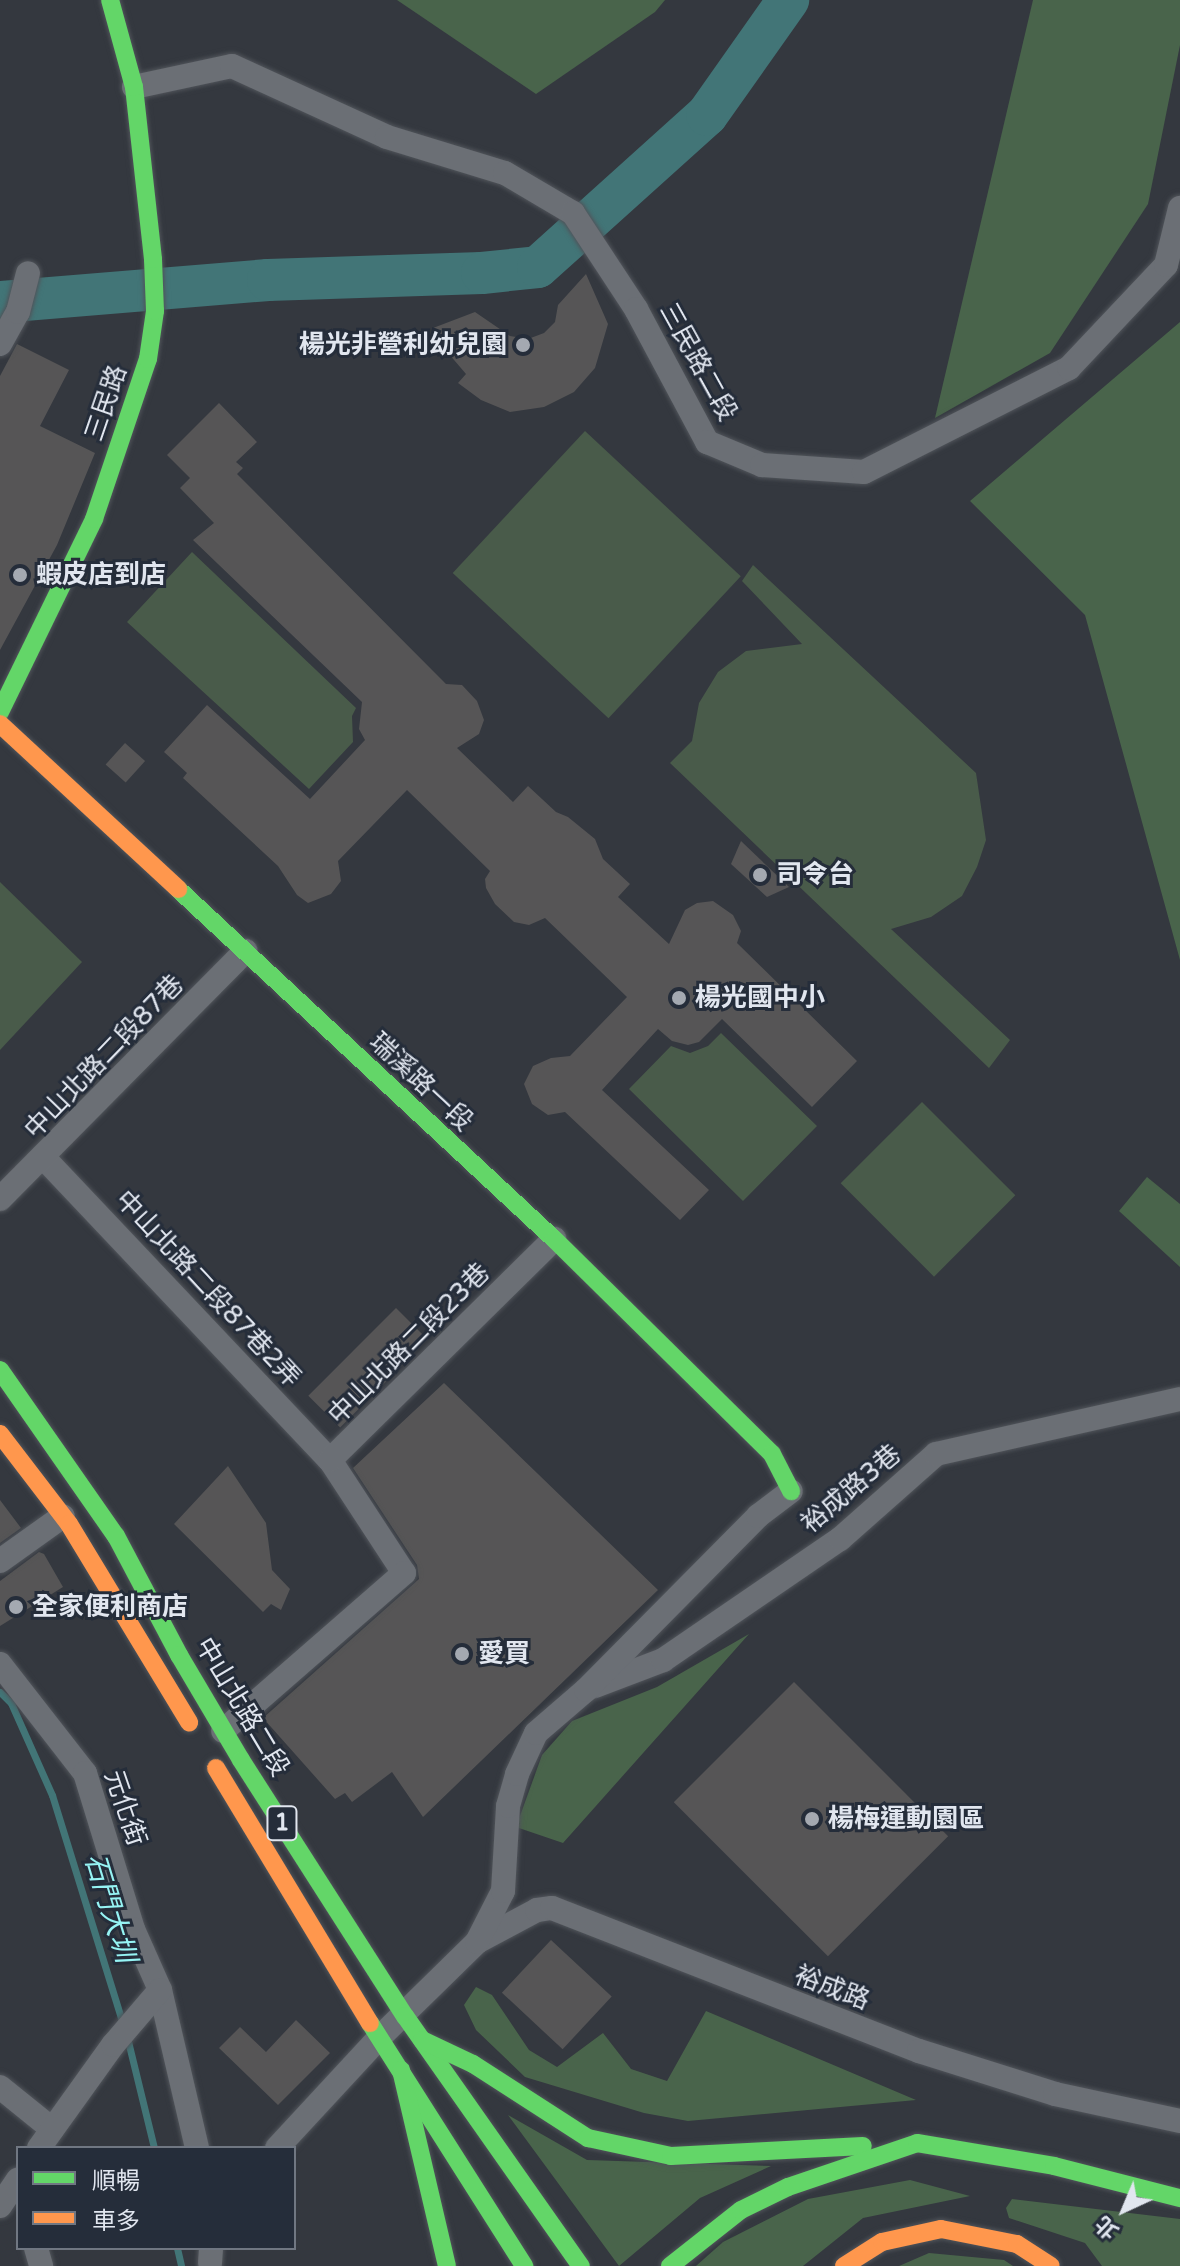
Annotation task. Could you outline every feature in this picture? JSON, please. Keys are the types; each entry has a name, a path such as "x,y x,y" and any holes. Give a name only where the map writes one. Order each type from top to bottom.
{"main road":[{"name":"三民路","path":"0,712 94,519 148,359 155,311 153,259 134,87 110,0"},
{"name":"瑞溪路一段","path":"0,724 554,1239 772,1454 791,1491"},
{"name":"中山北路二段","path":"0,1370 116,1536 223,1731 405,2016 581,2266"},
{"name":"中山北路二段","path":"0,1434 63,1516 379,2038 524,2266"},
{"path":"422,2040 473,2064 588,2138 671,2156 917,2143 1054,2166 1180,2198"},
{"path":"401,2070 447,2266"},
{"path":"670,2266 741,2210 788,2187 917,2143"},
{"path":"844,2266 882,2242 941,2229 1017,2244 1051,2266"}],"street":[{"name":"三民路二段","path":"134,87 232,66 387,137 505,173 573,213 631,301 707,442 762,465 864,472 1069,368 1166,265 1180,208"},
{"path":"0,344 18,312 28,273"},
{"name":"中山北路二段87巷","path":"0,1199 44,1158 245,951"},
{"name":"中山北路二段87巷2弄","path":"44,1158 330,1460"},
{"name":"中山北路二段23巷","path":"223,1731 404,1573 330,1460 554,1239"},
{"name":"裕成路3巷","path":"586,1690 663,1660 840,1539 936,1454 1180,1399"},
{"name":"裕成路3巷","path":"279,2146 379,2038 405,2016 477,1942 503,1891 508,1806 517,1774 536,1733 586,1690 758,1516 791,1491"},
{"path":"0,1561 63,1516"},
{"name":"元化街","path":"0,1664 85,1773 133,1929 160,1990 197,2146"},
{"name":"裕成路","path":"477,1942 537,1910 552,1908 919,2051 1055,2094 1180,2121"},
{"path":"0,2087 46,2138 113,2045 160,1990"},
{"path":"0,2206 16,2182"}],"green space":[{"path":"397,0 665,0 655,12 536,94"},
{"path":"1033,0 1180,0 1180,45 1148,204 1050,353 935,418"},
{"path":"1180,322 1180,960 1085,615 970,501"},
{"path":"585,431 741,576 608,718 453,573"},
{"path":"192,552 356,708 352,716 353,742 309,789 127,622"},
{"path":"753,565 976,773 986,840 962,896 931,917 891,929 1010,1040 989,1068 670,763 692,741 699,703 718,672 746,651 802,644 742,581"},
{"path":"0,882 82,962 0,1050"},
{"path":"721,1033 817,1126 743,1201 629,1089 671,1046 690,1053 708,1046"},
{"path":"922,1102 1015,1195 934,1277 841,1183"},
{"path":"1147,1177 1180,1204 1180,1267 1119,1211"},
{"path":"749,1634 563,1843 516,1827 542,1755 572,1721 657,1687"},
{"path":"476,1987 492,1995 529,2050 557,2067 603,2033 631,2069 667,2081 706,2011 916,2100 688,2121 644,2113 525,2077 476,2030 464,2005"},
{"path":"508,2115 587,2160 771,2166 700,2198 619,2266"},
{"path":"910,2180 970,2196 863,2218 803,2266 696,2266 723,2242 808,2199"},
{"path":"1012,2199 1180,2219 1180,2266 1102,2266 1085,2243 1009,2218 1006,2208"},
{"path":"929,2253 1004,2260 1013,2266 899,2266"}],"building":[{"name":"楊光非營利幼兒園","path":"586,274 608,324 595,368 574,392 544,407 510,412 481,400 458,383 466,374 437,340 433,328 475,312 510,336 528,339 544,333 555,322 558,305"},
{"path":"17,344 69,370 40,426 95,453 57,545 0,650 0,376"},
{"path":"219,403 257,442 236,462 243,468 237,474 446,684 462,685 477,701 484,720 479,734 457,748 513,802 528,786 556,812 568,817 595,839 603,859 630,884 618,897 669,944 685,910 697,903 713,901 733,915 741,931 737,943 857,1061 812,1107 722,1019 699,1042 688,1045 672,1041 658,1029 602,1090 709,1190 680,1220 565,1112 548,1115 532,1104 524,1084 533,1066 551,1058 570,1056 627,997 545,918 529,925 514,922 495,904 486,888 485,879 490,871 407,790 338,861 341,881 331,894 308,903 297,895 278,866 183,778 187,773 164,752 207,705 310,799 365,740 359,729 362,702 193,540 214,523 180,488 190,478 167,455"},
{"path":"125,743 145,761 126,783 106,765"},
{"name":"司令台","path":"741,841 789,887 767,897 731,864"},
{"path":"396,1308 428,1340 340,1428 308,1396"},
{"name":"愛買","path":"444,1383 658,1590 423,1817 392,1772 352,1802 345,1793 335,1799 263,1718 419,1579 417,1565 353,1468"},
{"path":"228,1466 266,1523 272,1570 290,1589 281,1610 271,1604 263,1612 174,1524"},
{"path":"0,1500 21,1528 0,1543"},
{"name":"全家便利商店","path":"39,1552 44,1554 63,1587 0,1626 0,1581"},
{"name":"楊梅運動園區","path":"794,1682 948,1836 828,1956 674,1802"},
{"path":"551,1940 612,1997 563,2049 502,1993"},
{"path":"296,2020 330,2053 278,2105 219,2048 240,2027 266,2052"}],"waterway":[{"path":"0,302 268,280 482,273 538,267 707,115 788,0"},
{"name":"石門大圳","path":"0,1692 11,1703 52,1795 123,2025"},
{"name":"石門大圳","path":"127,2037 154,2146"},
{"name":"石門大圳","path":"177,2250 181,2266"}],"traffic: fast":[{"path":"0,712 94,519 148,359 155,311 153,259 134,87 110,0"},
{"path":"178,889 554,1239 772,1454 791,1491"},
{"path":"0,1370 116,1536 179,1655 241,1760 405,2016 581,2266"},
{"path":"370,2023 524,2266"},
{"path":"422,2040 473,2064 588,2138 671,2156 863,2146"},
{"path":"401,2070 447,2266"},
{"path":"670,2266 741,2210 788,2187 917,2143 1054,2166 1180,2198"}],"traffic: slow":[{"path":"0,724 178,889"},
{"path":"0,1434 69,1524 189,1722"},
{"path":"216,1768 370,2023"},
{"path":"844,2266 882,2242 941,2229 1017,2244 1051,2266"}],"place":[{"name":"楊光非營利幼兒園","path":"523,345"},
{"name":"蝦皮店到店","path":"20,575"},
{"name":"司令台","path":"760,875"},
{"name":"楊光國中小","path":"679,998"},
{"name":"全家便利商店","path":"16,1607"},
{"name":"愛買","path":"462,1654"},
{"name":"楊梅運動園區","path":"812,1819"}]}
